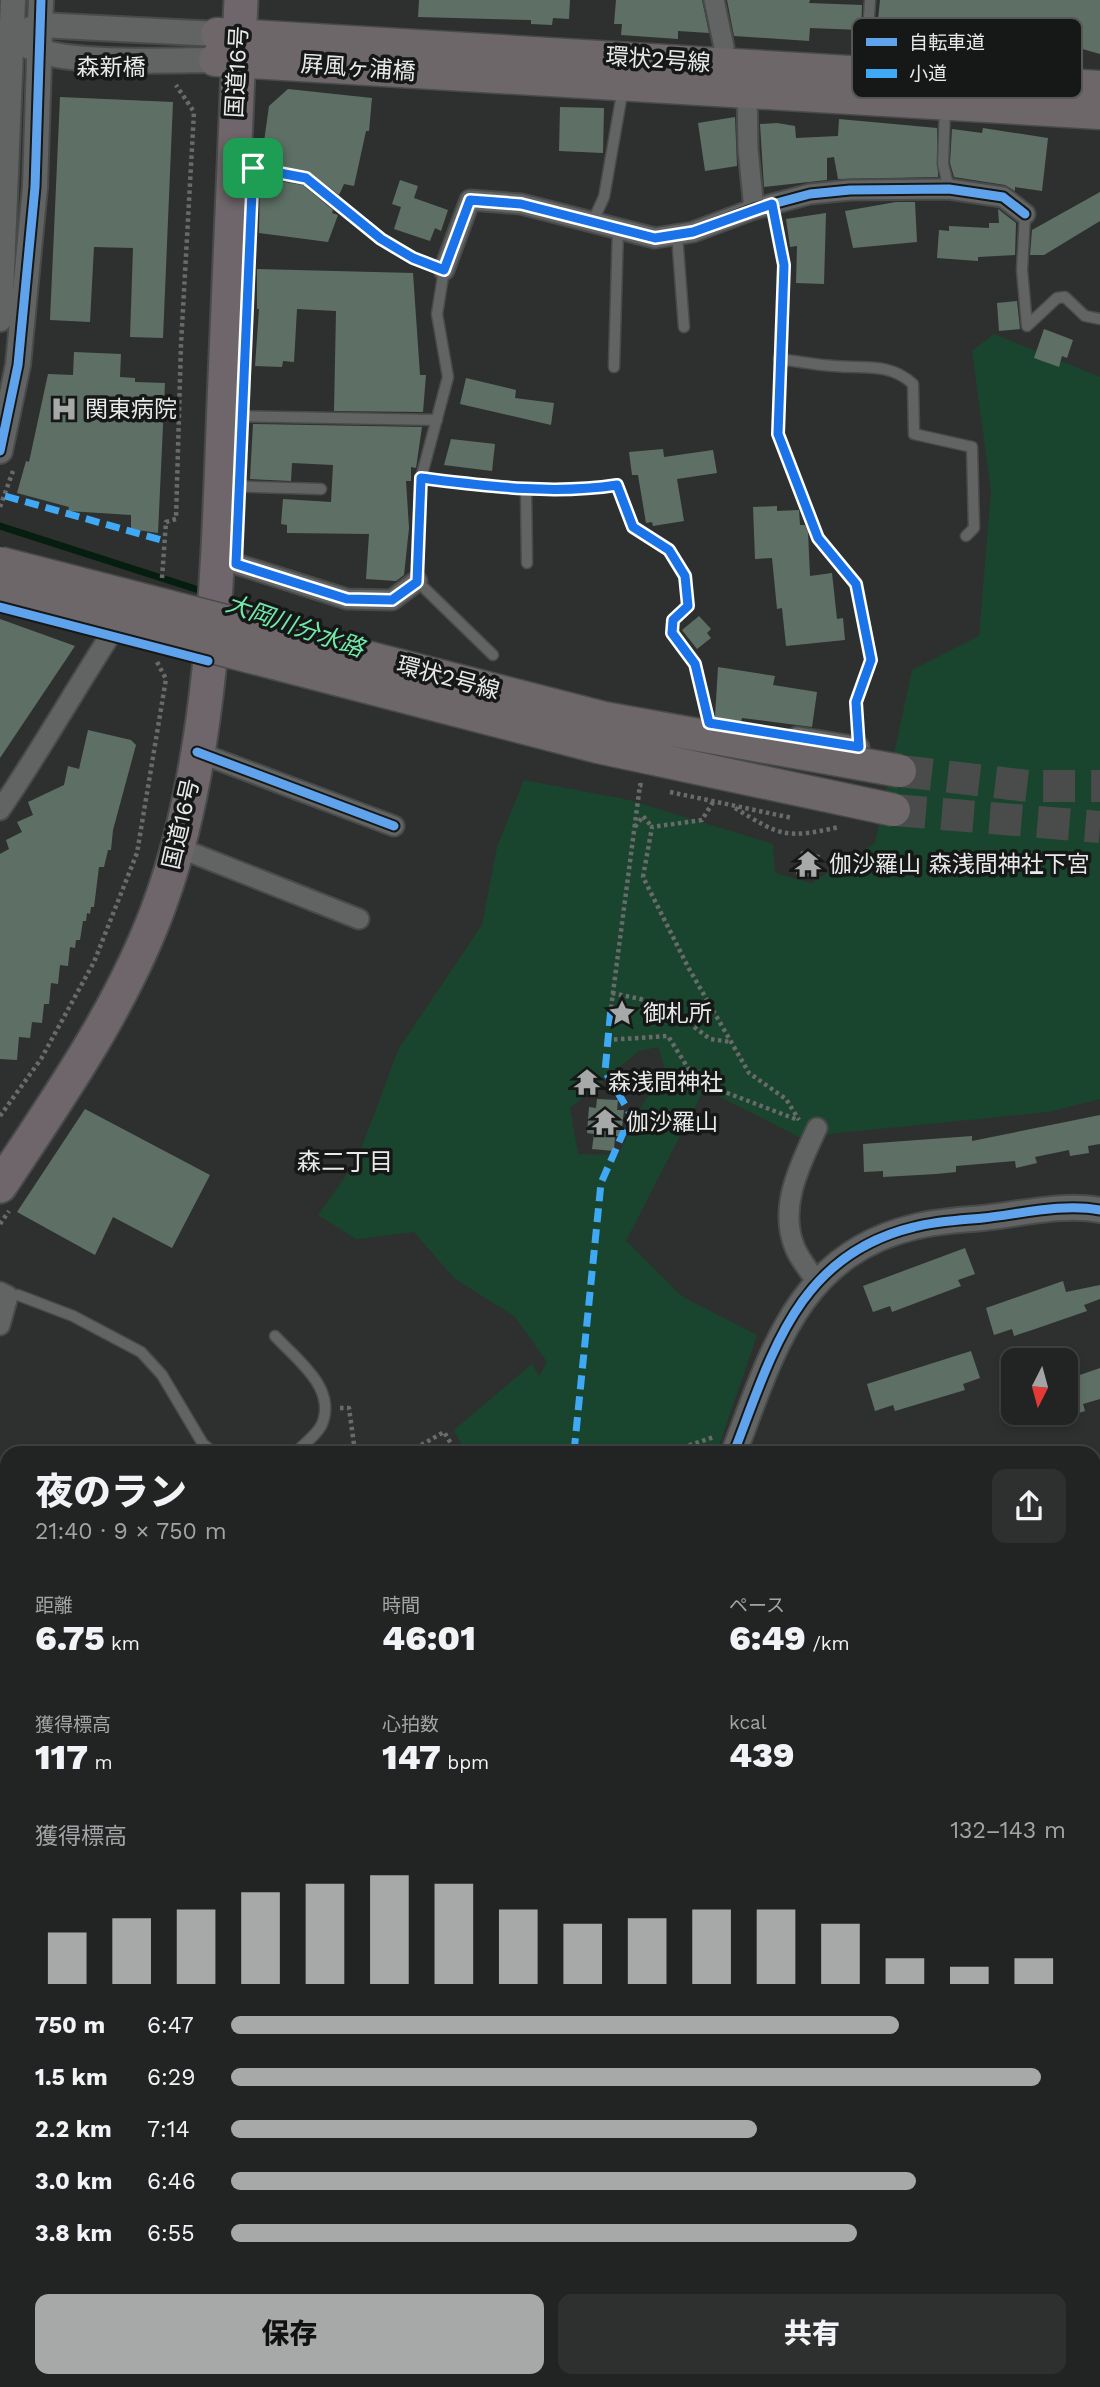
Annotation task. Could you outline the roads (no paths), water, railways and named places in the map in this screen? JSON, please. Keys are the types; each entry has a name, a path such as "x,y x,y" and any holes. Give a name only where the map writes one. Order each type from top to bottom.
{"highway":[{"name":"国道16号","path":"0,1150 56,1066 104,979 144,888 166,807 199,659 217,558 232,167 227,48 219,0"},
{"name":"国道16号","path":"0,1186 73,1076 122,988 163,895 177,847 197,752 197,556 227,48 241,0"}],"main road":[{"name":"環状2号線","path":"227,48 721,64 852,72"},
{"name":"環状2号線","path":"227,48 624,85 852,97"},
{"name":"環状2号線","path":"1082,86 1100,87"},
{"name":"環状2号線","path":"862,98 1100,113"},
{"name":"環状2号線","path":"0,563 604,718 900,771"},
{"name":"環状2号線","path":"0,592 598,747 894,810"}],"street":[{"path":"0,319 6,38 13,0"},
{"path":"8,456 35,187 41,0"},
{"path":"714,0 724,47 721,64"},
{"path":"6,38 40,25 227,48"},
{"path":"6,38 39,53 227,48"},
{"path":"747,91 748,149 763,206"},
{"path":"444,270 470,200 521,204 655,238 693,232 763,206 810,194 850,190 948,189 1003,197 1024,214"},
{"path":"217,558 347,599 392,600 417,582"},
{"path":"0,607 199,659"},
{"path":"0,810 46,744 71,696 111,635"},
{"path":"707,716 858,750"},
{"path":"197,752 394,826"},
{"path":"177,847 359,919"},
{"path":"808,1124 789,1207 795,1249 816,1281"},
{"path":"737,1446 779,1336 816,1281 854,1252 886,1235 915,1226 1069,1208 1100,1210"},
{"path":"0,1325 4,1294"}],"lane":[{"path":"869,18 870,0"},
{"path":"592,223 604,197 624,85"},
{"path":"945,103 943,164 948,189"},
{"path":"232,167 306,178 381,239 413,258 444,270 437,314 448,377 421,478 417,582 493,655"},
{"path":"763,206 784,265 778,434 818,538 856,584 871,660 856,702 858,750"},
{"path":"1024,214 1022,270 1027,326 1057,298 1065,297 1085,316 1100,319"},
{"path":"614,367 618,229"},
{"path":"677,234 684,327"},
{"path":"779,359 838,367 873,366 901,373 913,384 914,434 972,447 974,528 966,536"},
{"path":"223,416 437,420"},
{"path":"421,478 526,490 579,491 617,485 633,527 669,550 685,576 688,606 673,620 672,633"},
{"path":"220,486 321,489"},
{"path":"526,490 527,562"},
{"path":"4,1294 18,1295 73,1316 141,1352 162,1375 201,1446"},
{"path":"275,1336 321,1386 325,1409 322,1425 302,1446"}],"waterway":[{"name":"大岡川分水路","path":"0,526 205,592"},
{"name":"大岡川分水路","path":"223,598 291,622"}],"tunnel":[{"path":"900,771 1028,786 1100,786"},
{"path":"894,810 1100,827"}],"place":[{"name":"関東病院","path":"64,409"},
{"name":"伽沙羅山 森浅間神社下宮","path":"808,864"},
{"name":"御札所","path":"622,1013"},
{"name":"森浅間神社","path":"587,1082"},
{"name":"伽沙羅山","path":"605,1122"}],"district":[{"name":"森二丁目","path":"345,1162"}]}
